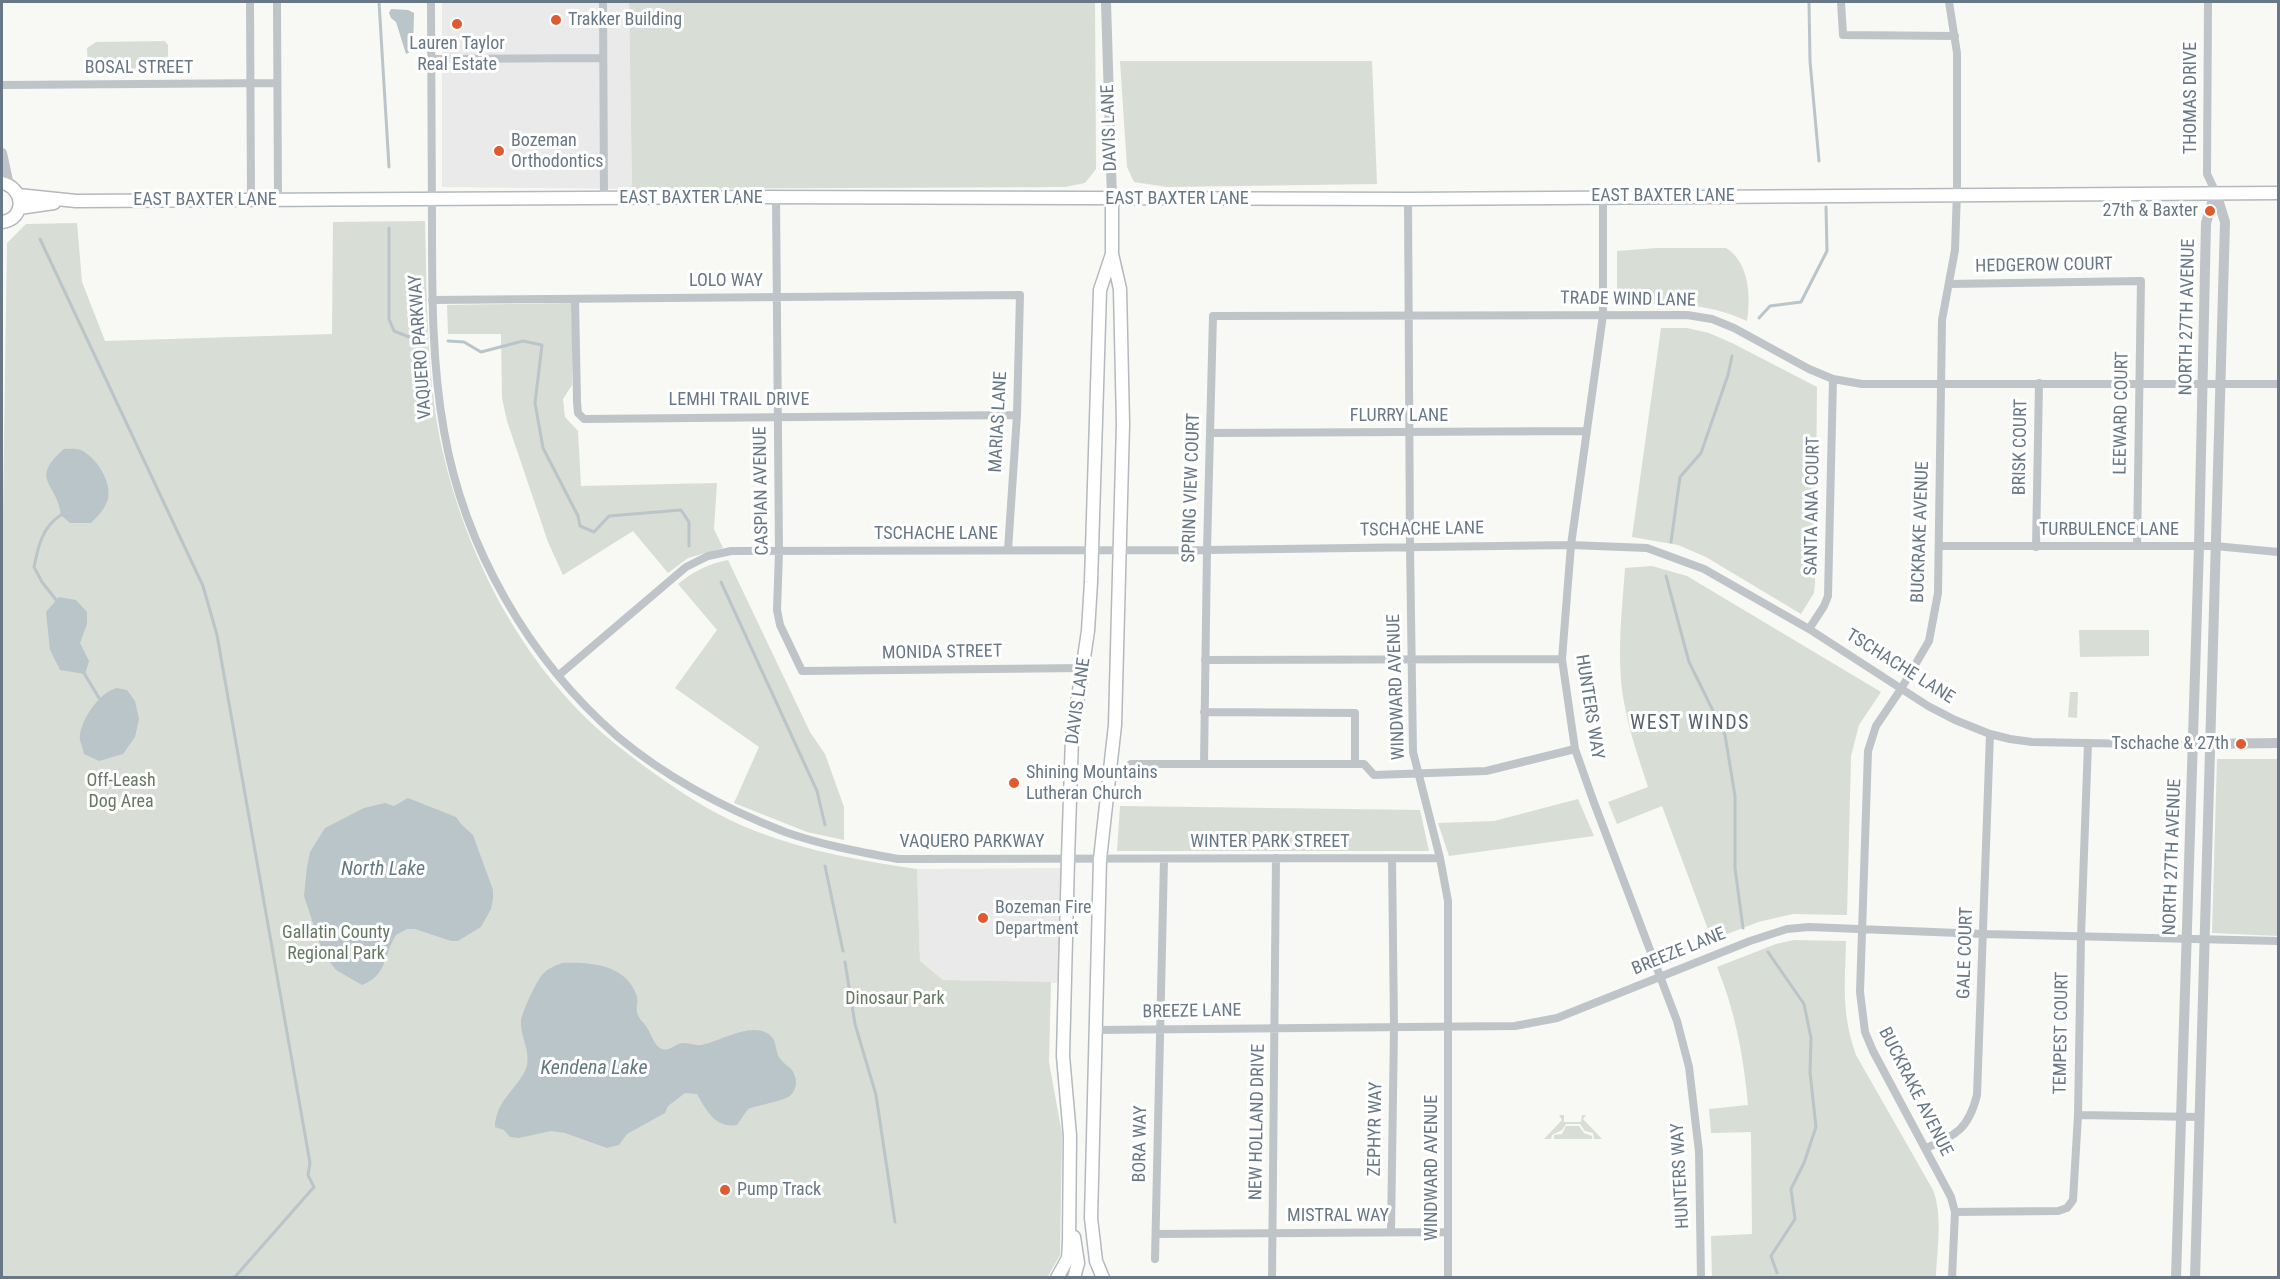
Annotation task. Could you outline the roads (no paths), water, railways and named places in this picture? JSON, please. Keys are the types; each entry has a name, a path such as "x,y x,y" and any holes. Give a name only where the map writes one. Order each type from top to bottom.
{"main road":[{"path":"2,222 14,216 19,201 5,184"},
{"name":"EAST BAXTER LANE","path":"19,201 776,197 1408,199 1955,193 2278,193"},
{"name":"DAVIS LANE","path":"1090,1218 1101,859 1115,725 1123,424 1120,289 1112,254 1112,199"},
{"name":"DAVIS LANE","path":"1070,1222 1070,1136 1062,1056 1072,737 1088,631 1100,290 1112,254"},
{"path":"1090,1218 1088,1245 1093,1278"},
{"path":"1090,1218 1096,1262 1103,1278"},
{"path":"1057,1278 1068,1258 1070,1222"},
{"path":"1070,1222 1078,1263 1074,1278"}],"street":[{"path":"250,2 251,200"},
{"path":"277,2 278,200"},
{"name":"VAQUERO PARKWAY","path":"431,2 432,300 435,355 444,434 455,481 483,557 504,596 559,675 583,704 620,738 668,774 746,816 815,842 898,860 1101,859"},
{"path":"603,2 604,198"},
{"name":"DAVIS LANE","path":"1106,2 1112,199"},
{"path":"1841,2 1843,35 1955,36"},
{"name":"BUCKRAKE AVENUE","path":"1949,2 1956,53 1955,250 1942,320 1938,593 1929,641 1876,726 1868,751 1860,992 1864,1032 1951,1197 1955,1212 1952,1278"},
{"name":"THOMAS DRIVE","path":"2208,2 2207,174 2216,193"},
{"path":"431,59 603,58"},
{"name":"BOSAL STREET","path":"2,85 277,83"},
{"path":"2,153 5,184"},
{"name":"NORTH 27TH AVENUE","path":"2176,1278 2199,546 2206,223 2216,193"},
{"name":"NORTH 27TH AVENUE","path":"2195,1278 2225,222 2216,193"},
{"name":"HUNTERS WAY","path":"1603,196 1603,315 1571,545 1562,659 1575,748 1677,1021 1690,1077 1699,1152 1701,1278"},
{"name":"CASPIAN AVENUE","path":"776,197 779,552 777,610 780,625 802,670"},
{"name":"WINDWARD AVENUE","path":"1408,199 1413,753 1440,858 1448,901 1448,1278"},
{"name":"HEDGEROW COURT","path":"1949,284 2140,281"},
{"name":"LEEWARD COURT","path":"2137,546 2140,281"},
{"name":"LOLO WAY","path":"432,300 1020,295"},
{"name":"MARIAS LANE","path":"1008,550 1017,415 1020,295"},
{"name":"LEMHI TRAIL DRIVE","path":"575,299 577,402 578,413 584,418 1017,415"},
{"name":"TRADE WIND LANE","path":"1213,316 1687,315 1712,319 1734,328 1809,369 1833,379 1862,384 2139,382 2278,384"},
{"name":"SPRING VIEW COURT","path":"1204,764 1213,316"},
{"name":"SANTA ANA COURT","path":"1809,629 1828,596 1833,379"},
{"name":"BRISK COURT","path":"2036,547 2039,383"},
{"name":"FLURRY LANE","path":"1210,434 1587,431"},
{"name":"TSCHACHE LANE","path":"559,675 686,567 708,556 732,551 1207,550 1571,545 1647,548 1704,569 1809,629 1901,689 1955,720 1990,734 2032,742 2193,745 2278,743"},
{"name":"TURBULENCE LANE","path":"1939,546 2215,546 2278,552"},
{"path":"1205,660 1562,659"},
{"name":"MONIDA STREET","path":"802,670 1083,668"},
{"path":"1204,712 1355,713 1355,764"},
{"name":"GALE COURT","path":"1926,1148 1951,1138 1960,1131 1976,1102 1979,1081 1990,734"},
{"name":"TEMPEST COURT","path":"1955,1212 2058,1211 2067,1208 2073,1200 2078,1114 2080,936 2088,743"},
{"path":"1131,764 1364,764 1374,775 1486,771 1575,748"},
{"name":"NEW HOLLAND DRIVE","path":"1272,1278 1276,858"},
{"name":"ZEPHYR WAY","path":"1391,1232 1394,1027 1392,858"},
{"name":"WINTER PARK STREET","path":"1101,859 1440,858"},
{"name":"BORA WAY","path":"1155,1259 1164,859"},
{"name":"BREEZE LANE","path":"1096,1030 1515,1026 1557,1018 1750,941 1787,929 1809,927 1983,934 2278,941"},
{"path":"2078,1114 2199,1117"},
{"name":"MISTRAL WAY","path":"1156,1234 1448,1232"}],"water":[{"path":"391,9 408,10 414,13 413,50 406,54 396,22 389,13"},
{"path":"64,449 83,451 98,465 106,478 108,499 99,515 91,523 70,523 61,515 59,504 48,482 46,475 48,468 53,459"},
{"path":"59,597 76,600 87,612 87,624 80,643 89,661 85,674 60,670 50,650 46,612"},
{"path":"117,688 127,690 135,701 139,719 135,737 123,754 99,761 84,754 80,733 86,717 97,701 110,690"},
{"name":"North Lake","path":"408,798 456,817 473,835 493,890 491,909 481,927 458,941 451,941 415,929 407,929 396,935 381,970 370,981 362,985 336,970 323,953 304,896 310,852 325,828 364,808 385,803 394,806"},
{"name":"Kendena Lake","path":"562,963 594,964 624,976 637,996 639,1017 656,1044 662,1049 683,1043 701,1045 749,1030 767,1033 774,1040 779,1057 794,1073 795,1089 791,1095 783,1099 748,1109 737,1125 717,1121 697,1094 685,1093 668,1106 665,1113 627,1134 619,1145 607,1148 565,1133 551,1131 519,1138 510,1137 504,1130 495,1127 502,1103 521,1078 527,1065 528,1058 521,1027 522,1017 542,975"}],"waterway":[{"path":"379,2 389,167"},
{"path":"1809,2 1810,61 1819,161"},
{"path":"1759,318 1770,306 1801,302 1827,251 1826,207"},
{"path":"389,228 389,319 394,331 417,340"},
{"path":"40,239 203,586 217,635 310,1163 308,1175 314,1187 234,1278"},
{"path":"448,341 464,342 481,352 523,341 542,345 535,403 543,448 578,516 580,526 594,532 609,516 681,510 689,522 689,546"},
{"path":"1671,542 1680,477 1701,453 1728,375 1732,356"},
{"path":"57,601 34,567 45,531 61,515"},
{"path":"1666,576 1689,662 1725,735 1735,796 1735,868 1743,928"},
{"path":"721,582 817,791 825,825"},
{"path":"84,673 99,698"},
{"path":"825,866 843,951"},
{"path":"1768,952 1804,1004 1811,1038 1810,1072 1816,1127 1804,1163 1791,1189 1795,1219 1771,1256 1777,1273"},
{"path":"845,962 855,1024 876,1095 895,1222"}],"place":[{"name":"Trakker Building","path":"556,20"},
{"name":"Lauren Taylor Real Estate","path":"457,24"},
{"name":"Bozeman Orthodontics","path":"499,151"},
{"name":"27th & Baxter","path":"2210,211"},
{"name":"Tschache & 27th","path":"2241,744"},
{"name":"Shining Mountains Lutheran Church","path":"1014,783"},
{"name":"Bozeman Fire Department","path":"983,918"},
{"name":"Pump Track","path":"725,1190"}],"district":[{"name":"WEST WINDS","path":"1690,724"}],"park label":[{"name":"Off-Leash Dog Area","path":"121,791"},
{"name":"Gallatin County Regional Park","path":"336,943"},
{"name":"Dinosaur Park","path":"895,999"}]}
